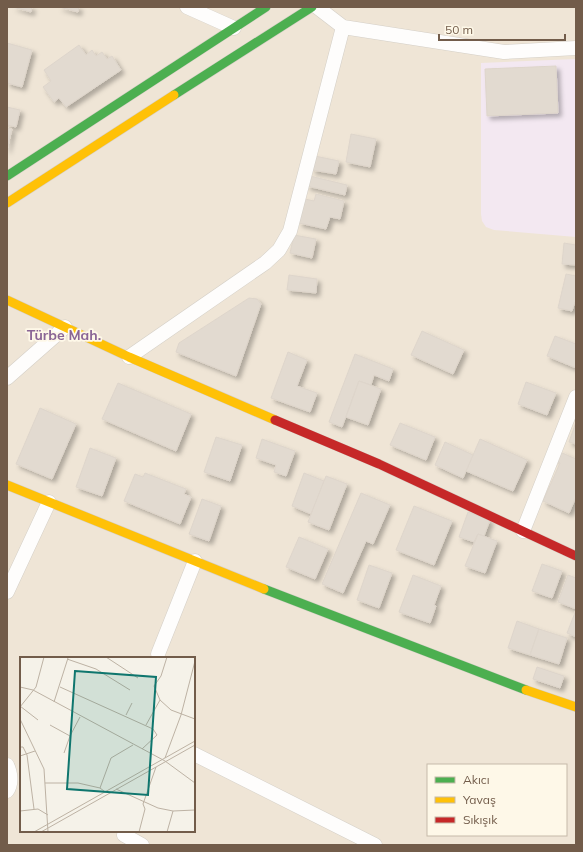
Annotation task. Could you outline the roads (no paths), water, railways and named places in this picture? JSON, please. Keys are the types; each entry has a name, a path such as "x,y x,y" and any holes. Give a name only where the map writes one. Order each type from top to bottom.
{"street":[{"path":"187,7 234,28"},
{"path":"7,176 266,7"},
{"path":"7,204 65,165 312,7"},
{"path":"317,7 343,27 504,52 576,48"},
{"path":"129,357 265,263 279,250 290,230 343,27"},
{"path":"7,300 129,357 379,464 576,556"},
{"path":"7,378 65,327"},
{"path":"523,531 576,397"},
{"path":"7,485 195,561 535,693 576,707"},
{"path":"7,592 49,502"},
{"path":"158,654 195,561"},
{"path":"195,755 375,845"},
{"path":"7,765 10,771 10,787 7,791"},
{"path":"124,835 142,845"}],"district":[{"name":"Türbe Mah.","path":"64,335"}]}
